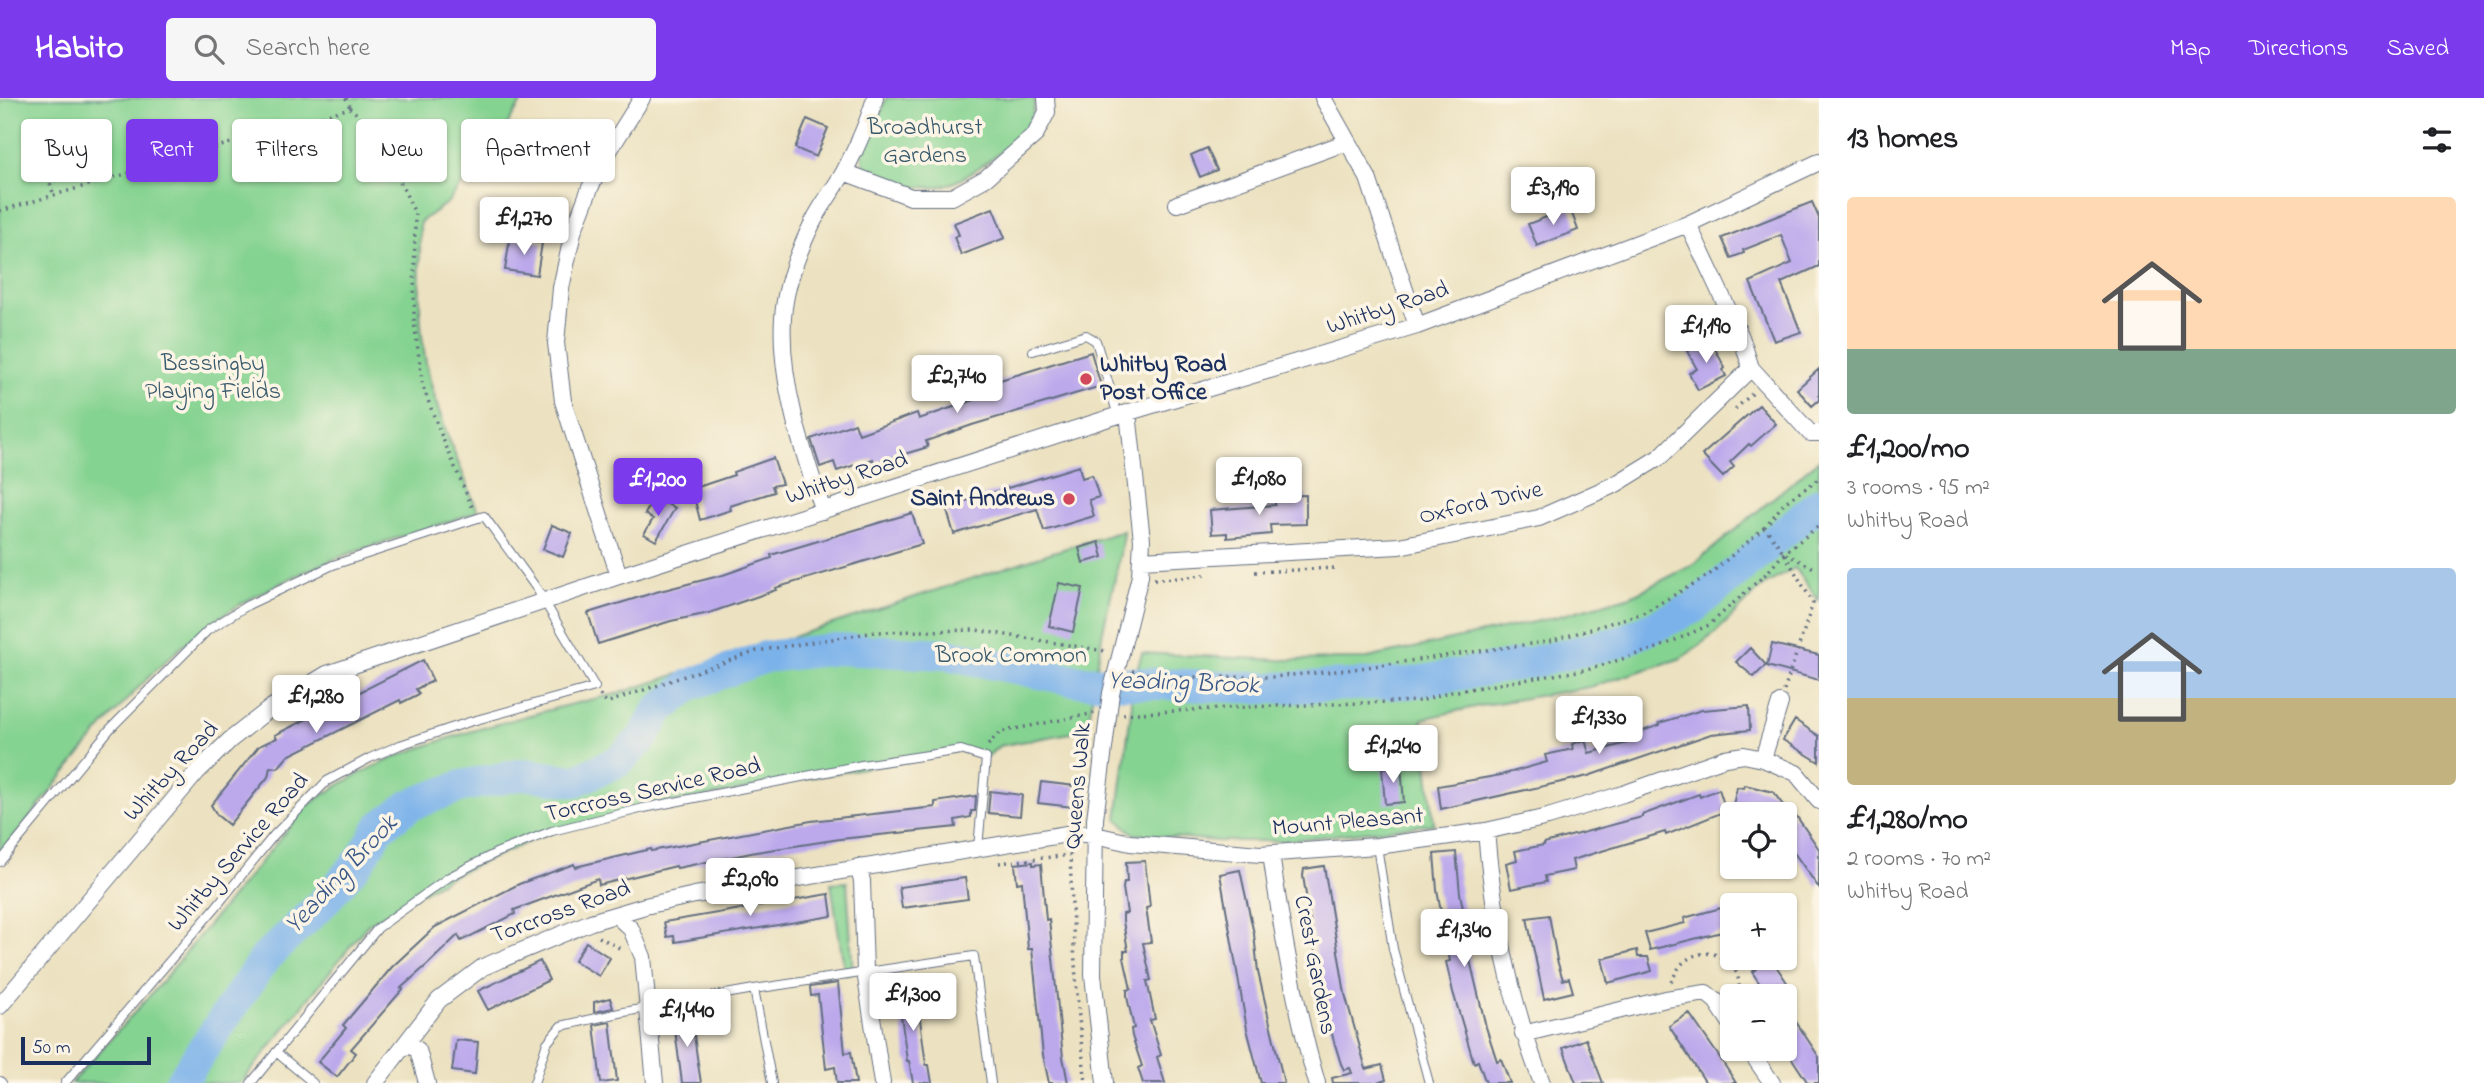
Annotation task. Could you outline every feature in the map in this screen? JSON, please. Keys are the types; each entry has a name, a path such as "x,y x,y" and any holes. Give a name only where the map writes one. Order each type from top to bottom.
{"street":[{"path":"620,576 563,401 556,342 562,288 573,232 607,154 642,98"},
{"path":"823,511 790,400 783,319 788,284 799,251 815,218 844,172 875,98"},
{"path":"844,172 911,197 952,197 986,178 1035,135 1047,112 1046,98"},
{"path":"1323,98 1368,178 1417,326"},
{"path":"1177,204 1347,142"},
{"name":"Whitby Road","path":"0,1006 197,772 230,740 272,707 327,674 620,576 1123,414 1417,326 1688,224 1819,162"},
{"path":"1688,224 1741,337 1751,368 1810,433 1819,433"},
{"name":"Oxford Drive","path":"1141,560 1399,546 1539,518 1616,484 1660,457 1751,368"},
{"name":"Queens Walk","path":"1105,1083 1093,975 1095,835 1111,694 1124,670 1140,576 1142,540 1123,414"},
{"path":"1763,759 1780,703"},
{"name":"Mount Pleasant","path":"1095,835 1130,844 1271,854 1377,846 1486,831 1582,808 1725,758 1744,755 1763,759 1796,773 1819,801"},
{"path":"1486,831 1494,906 1523,1034 1542,1083"},
{"name":"Torcross Road","path":"375,1083 439,1000 483,967 591,922 695,895 1073,833 1095,835"},
{"name":"Crest Gardens","path":"1271,854 1295,1001 1317,1083"},
{"path":"858,867 862,881 865,971 882,1083"},
{"path":"616,915 631,929 643,957 655,1083"},
{"path":"1523,1034 1707,988 1720,1008"},
{"path":"407,1044 418,1050 427,1083"},
{"path":"1757,1061 1772,1083"}],"lane":[{"path":"1033,351 1086,335 1096,341 1123,414"},
{"path":"0,862 110,729 208,630 247,605 333,565 484,516 544,601 595,687"},
{"name":"Whitby Service Road","path":"65,1083 274,835 327,781 400,745 468,722 595,687"},
{"name":"Torcross Service Road","path":"251,1083 379,928 449,877 496,853 552,831 645,808 862,765 961,750 986,758"},
{"path":"978,848 986,758"},
{"path":"1377,846 1393,949 1429,1083"},
{"path":"534,1083 547,1043 561,1026 754,989 974,956 991,1083"},
{"path":"754,989 772,1083"},
{"path":"276,1052 313,1083"}],"path":[{"path":"346,98 350,108 358,115 391,163 415,213 414,321 424,387 471,507 484,516"},
{"path":"0,211 350,108"},
{"path":"50,182 54,196"},
{"path":"1124,670 1170,677 1272,677 1346,670 1551,640 1643,613 1709,575 1766,529 1784,503 1819,479"},
{"path":"1124,714 1421,701 1446,693 1590,669 1660,647 1709,625 1768,572 1784,553 1819,526"},
{"path":"1766,529 1784,553 1812,603 1780,703"},
{"path":"1784,553 1814,568"},
{"path":"595,687 606,703 757,651 875,632 976,630 1106,652"},
{"path":"986,758 988,744 1000,732 1094,713"},
{"path":"993,864 1070,855 1094,856"},
{"path":"1070,855 1073,955 1086,1083"},
{"path":"596,935 631,929"}],"green space":[{"name":"Bessingby Playing Fields","path":"10,98 524,98 511,119 461,119 461,182 464,182 448,202 420,222 420,310 426,363 442,419 478,511 321,565 256,595 210,624 175,652 112,716 0,855 0,101"},
{"name":"Broadhurst Gardens","path":"886,98 1035,98 1028,125 1006,148 957,181 922,187 896,183 864,167 862,154 875,129"},
{"path":"1819,460 1819,601 1795,568 1763,586 1714,634 1682,658 1590,687 1479,706 1422,719 1434,824 1283,841 1219,841 1134,834 1117,819 1132,704 1130,692 1142,653 1279,660 1363,659 1552,618 1631,596 1693,565"},
{"name":"Brook Common","path":"1123,531 1102,634 1087,730 999,746 986,758 961,750 672,803 548,833 449,877 368,924 241,1083 71,1083 159,985 306,807 350,779 397,756 446,739 617,694"},
{"path":"847,882 853,973 845,975 831,883"}],"building":[{"path":"807,119 828,128 816,157 795,148"},
{"path":"1207,148 1217,170 1200,177 1191,155"},
{"path":"1812,202 1819,218 1819,266 1781,283 1801,332 1774,341 1750,282 1792,263 1781,235 1743,250 1744,253 1731,258 1722,238"},
{"path":"993,208 1005,238 961,255 954,237 959,235 954,223"},
{"path":"1570,208 1578,230 1537,246 1528,224"},
{"path":"510,238 542,243 537,275 505,270"},
{"path":"1710,339 1725,368 1723,370 1726,376 1698,390 1689,373 1697,369 1687,351"},
{"path":"1091,352 1101,386 972,425 926,441 928,447 874,463 873,459 837,471 834,462 820,467 811,439 855,423 859,434 917,413 919,419 1000,391 997,381"},
{"path":"1819,369 1819,400 1812,406 1797,389"},
{"path":"1759,405 1776,424 1730,462 1734,467 1723,477 1702,455"},
{"path":"773,458 782,484 772,486 774,492 730,506 731,510 700,520 692,489"},
{"path":"1079,466 1082,478 1092,475 1099,497 1089,500 1094,516 1044,531 1037,509 954,534 946,507"},
{"path":"1306,495 1306,524 1270,525 1271,534 1227,538 1227,533 1212,534 1210,510 1275,505 1275,496"},
{"path":"655,497 675,508 656,541 644,534 653,519 645,514"},
{"path":"912,513 922,544 775,588 776,590 709,613 671,621 598,644 588,613 723,575 772,558 771,555"},
{"path":"552,525 572,533 563,557 543,549"},
{"path":"1099,542 1103,557 1083,563 1079,548"},
{"path":"1059,583 1083,588 1073,632 1049,626"},
{"path":"1772,644 1819,655 1819,680 1767,666"},
{"path":"1750,648 1766,665 1754,677 1736,662"},
{"path":"423,660 433,681 416,689 419,694 401,703 400,700 288,756 278,768 270,767 268,777 229,825 217,815 211,805 259,746 277,738 275,735"},
{"path":"1749,706 1750,730 1711,734 1588,776 1441,809 1438,786 1501,775 1547,762 1545,755 1573,749 1572,744 1585,740 1589,753 1627,743 1625,737 1702,710"},
{"path":"1795,720 1819,736 1819,762 1783,740"},
{"path":"1401,766 1404,802 1385,804 1382,768"},
{"path":"1041,782 1075,786 1073,807 1038,803"},
{"path":"1745,785 1773,792 1781,802 1734,802 1737,787 1744,788"},
{"path":"1719,789 1723,802 1720,802 1720,813 1666,835 1665,832 1572,860 1574,870 1545,876 1546,882 1511,889 1506,863 1517,860 1515,851 1642,817 1699,794 1700,797"},
{"path":"990,791 1022,795 1020,816 988,813"},
{"path":"976,796 975,811 971,811 971,817 955,820 956,827 840,839 756,852 677,868 676,866 599,885 598,879 514,910 515,914 461,941 458,935 401,988 403,989 351,1049 356,1053 337,1077 318,1062 346,1028 343,1025 392,967 435,927 519,884 574,864 575,867 651,849 811,821 935,807 935,802"},
{"path":"1797,817 1819,849 1819,888 1797,857"},
{"path":"1456,852 1460,893 1471,951 1468,952 1486,1027 1497,1061 1501,1059 1510,1083 1486,1083 1478,1061 1474,1063 1453,992 1446,962 1450,961 1437,890 1434,854"},
{"path":"1145,861 1150,907 1146,908 1151,942 1143,943 1151,980 1147,981 1155,1019 1150,1020 1161,1055 1157,1057 1165,1083 1143,1083 1138,1068 1142,1066 1132,1036 1131,1029 1134,1028 1127,997 1127,990 1131,989 1124,958 1124,951 1128,951 1123,921 1123,914 1127,913 1123,888 1124,882 1127,882 1126,862"},
{"path":"1033,862 1033,865 1041,864 1068,1083 1049,1083 1043,1055 1032,949 1028,949 1022,882 1017,883 1015,864"},
{"path":"1324,866 1345,994 1366,1069 1382,1065 1386,1080 1377,1083 1333,1083 1332,1078 1352,1073 1350,1068 1344,1070 1333,1038 1321,988 1303,876 1304,869"},
{"path":"1240,870 1254,934 1258,972 1284,1083 1261,1083 1247,1029 1220,874"},
{"path":"965,878 968,899 902,908 899,887"},
{"path":"829,894 832,916 675,942 674,936 667,937 664,922"},
{"path":"1720,908 1720,932 1650,950 1645,933 1685,923 1684,918"},
{"path":"1549,915 1563,980 1569,978 1573,992 1544,999 1527,918"},
{"path":"586,942 610,958 599,976 574,961"},
{"path":"1637,950 1638,957 1648,957 1652,971 1608,983 1602,959"},
{"path":"540,961 549,980 488,1010 478,991"},
{"path":"1779,970 1788,984 1760,984 1752,972"},
{"path":"915,981 926,1065 929,1065 932,1083 913,1083 907,1061 897,984"},
{"path":"838,983 845,1053 851,1052 856,1083 837,1083 835,1067 826,1069 818,995 811,996 810,987"},
{"path":"610,998 613,1008 594,1012 594,1002"},
{"path":"691,1013 701,1083 682,1083 673,1015"},
{"path":"1689,1013 1736,1083 1706,1083 1669,1026"},
{"path":"610,1022 617,1081 601,1083 594,1025"},
{"path":"1797,1023 1819,1057 1819,1083 1808,1083 1794,1061 1797,1061"},
{"path":"1586,1039 1603,1083 1576,1083 1563,1048"},
{"path":"456,1040 478,1042 475,1074 452,1071"}],"waterway":[{"name":"Yeading Brook","path":"180,1083 265,958 321,905 361,859 380,827 410,805 462,786 524,774 575,781 619,761 642,739 659,710 690,685 765,657 835,649 946,654 1079,681 1268,688 1409,683 1529,663 1623,641 1693,608 1819,503"}],"place":[{"name":"Whitby Road Post Office","path":"1086,379"},
{"name":"Saint Andrews","path":"1069,499"}]}
